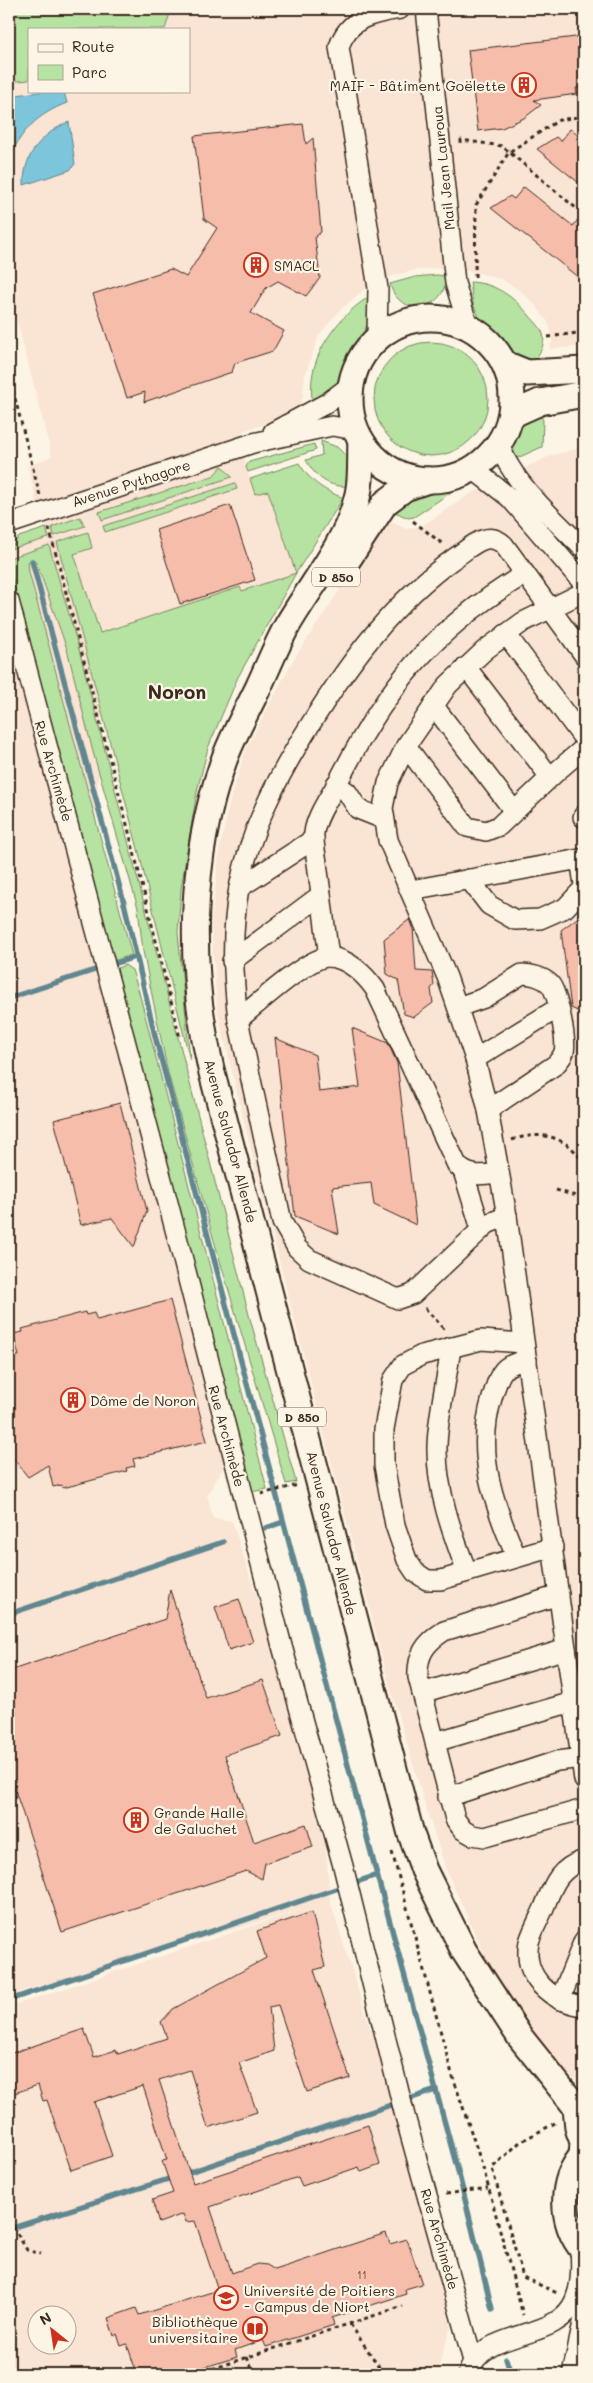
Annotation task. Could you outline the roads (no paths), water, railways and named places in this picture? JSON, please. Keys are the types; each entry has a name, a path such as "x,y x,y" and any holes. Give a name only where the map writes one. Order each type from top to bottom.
{"main road":[{"path":"420,318 445,318 468,326 490,342 505,364 512,389 511,415 499,444 483,462 473,469 444,479 415,479 390,469 369,452 358,435 350,403 351,385 363,355 377,338 397,325 420,318"},
{"path":"505,364 527,373 584,370"},
{"path":"511,415 540,402 584,394"},
{"name":"Avenue Salvador Allende","path":"358,435 359,492 353,511 344,533 286,627 234,734 222,764 212,798 204,844 195,920 197,992 205,1040 414,1843 438,1900 474,1967 520,2037 580,2107"},
{"name":"Avenue Salvador Allende","path":"257,689 296,639 376,513 394,495 428,480"},
{"path":"580,2107 578,2128 583,2142 583,2155 569,2181 566,2195 568,2222 582,2249"}],"street":[{"path":"377,338 378,288 338,47 342,35 354,23 364,17 400,9"},
{"name":"Mail Jean Lauroua","path":"426,9 455,282 468,326"},
{"name":"Avenue Pythagore","path":"253,443 313,411 351,385"},
{"name":"Avenue Pythagore","path":"9,524 253,443 326,427 358,435"},
{"path":"499,444 504,459 516,477 584,549"},
{"path":"473,469 510,498 584,584"},
{"path":"507,1216 495,1219 481,1230 413,1294 398,1299 309,1259 288,1236 282,1222 238,1020 232,961 239,888 248,847 260,818 291,756 338,682 379,626 403,602 458,556 482,540 491,538 498,540 584,655"},
{"path":"329,957 314,839 315,826 336,784 379,707 400,678 467,612 492,593 525,574"},
{"path":"584,592 549,608 506,634 466,667 433,705 406,746 384,796 383,819 388,840 411,890 458,1007 475,1059 488,1110 507,1216 584,1780"},
{"name":"Rue Archimède","path":"9,601 116,1005 243,1498 343,1866 394,2074 470,2368"},
{"path":"506,634 584,739"},
{"path":"466,667 550,777"},
{"path":"433,705 514,811"},
{"path":"406,746 458,817 471,830 492,830 584,748"},
{"path":"336,784 347,792 358,808 383,819"},
{"path":"239,888 314,839"},
{"path":"411,890 580,859 584,884"},
{"path":"469,879 489,905 515,920 540,920 565,908 584,888"},
{"path":"232,961 321,895"},
{"path":"238,1020 305,966 318,959 329,957 357,969 376,989 449,1150 463,1171 481,1230"},
{"path":"458,1007 484,998 515,977 528,974 543,978 553,989 565,1044 562,1059 488,1110"},
{"path":"475,1059 558,1008"},
{"path":"463,1171 472,1175 499,1172"},
{"path":"525,1352 481,1340 412,1359 397,1372 393,1380 384,1429 384,1464 395,1525 407,1560 415,1572 427,1580 442,1580 516,1556 553,1547"},
{"path":"455,1346 437,1446 439,1476 444,1504 467,1572"},
{"path":"516,1556 490,1490 485,1462 484,1435 487,1414 500,1373 525,1352"},
{"path":"559,1595 462,1624 430,1640 422,1650 418,1667 422,1693 448,1797 455,1819 463,1830 472,1835 485,1837 584,1809"},
{"path":"422,1693 566,1649"},
{"path":"435,1742 562,1705 574,1704"},
{"path":"448,1797 558,1761 582,1758"},
{"path":"584,1860 571,1864 561,1873 554,1884 530,1941 528,1954 534,1976 551,1995 560,2000 584,2006"},
{"path":"560,2000 584,1940"},
{"path":"470,2368 486,2350 507,2339 546,2326 562,2318 569,2310 578,2289 582,2249"},
{"path":"572,2374 584,2318"},
{"path":"582,2374 584,2367"}],"water":[{"path":"38,92 64,92 67,103 47,113 31,125 18,141 9,161 9,96"},
{"path":"69,122 75,164 70,170 24,185 27,164 36,146 50,132"}],"waterway":[{"path":"9,473 11,481"},
{"path":"32,561 125,907 155,1036 377,1875 458,2171 492,2309"},
{"path":"9,998 135,957"},
{"path":"266,1528 283,1522"},
{"path":"9,1614 223,1542"},
{"path":"9,2000 377,1875"},
{"path":"184,2174 436,2090"},
{"path":"9,2229 175,2177"},
{"path":"506,2359 511,2374"}],"place":[{"name":"MAIF - Bâtiment Goëlette","path":"524,85"},
{"name":"SMACL","path":"256,265"},
{"name":"Dôme de Noron","path":"73,1400"},
{"name":"Grande Halle de Galuchet","path":"136,1820"},
{"name":"Université de Poitiers - Campus de Niort","path":"226,2298"},
{"name":"Bibliothèque universitaire","path":"255,2329"}],"district":[{"name":"Noron","path":"177,691"}]}
